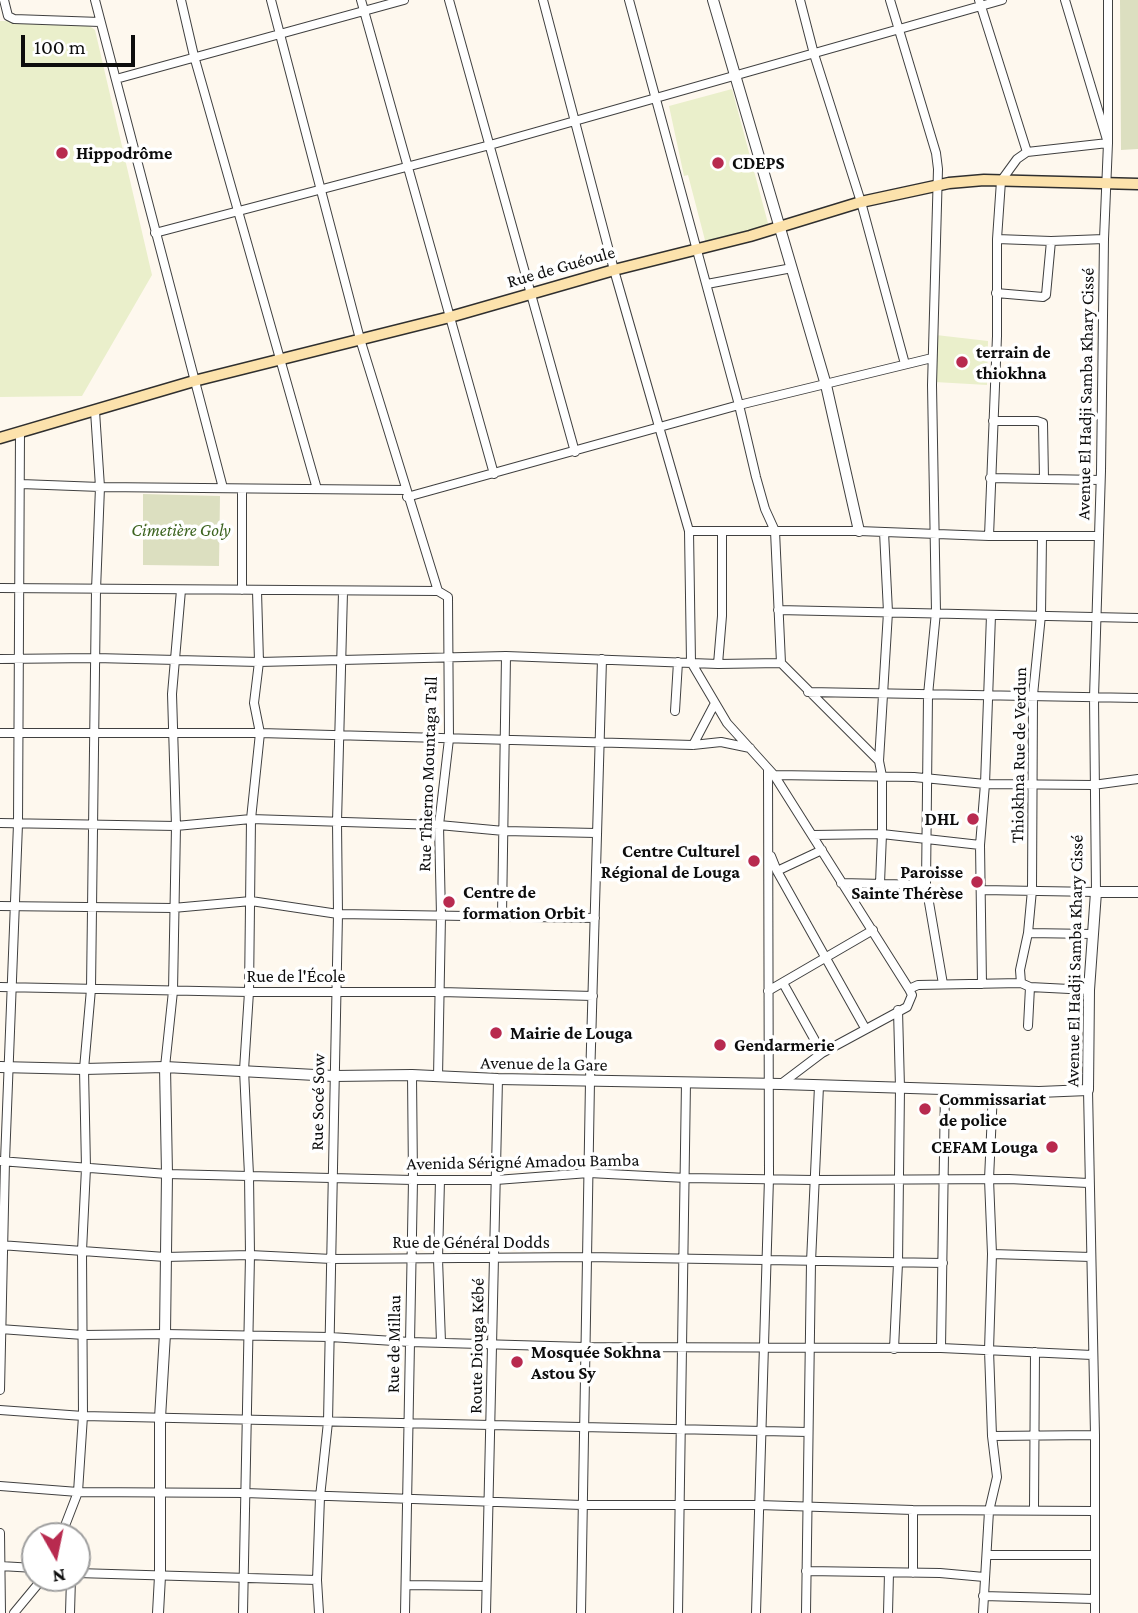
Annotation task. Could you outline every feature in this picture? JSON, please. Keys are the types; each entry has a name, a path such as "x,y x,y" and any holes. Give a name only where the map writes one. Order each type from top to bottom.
{"main road":[{"name":"Rue de Guéoule","path":"0,438 194,382 450,317 861,202 938,186 984,180 1138,184"}],"street":[{"path":"4,0 8,16 14,19 100,22"},
{"path":"95,0 223,488"},
{"path":"181,0 237,212 317,489"},
{"path":"0,588 438,592 360,339 271,0"},
{"path":"362,0 494,474"},
{"path":"116,79 404,0"},
{"path":"449,0 575,452"},
{"path":"543,0 614,270 688,531 691,662 714,705 771,772 813,835 912,995 907,1007 822,1053 781,1083"},
{"path":"629,0 765,509 775,531 781,663 879,761"},
{"path":"713,0 826,385 859,531"},
{"path":"800,0 814,54 861,202 905,364"},
{"path":"890,0 936,153 938,186 932,358 936,612 928,695 926,885 943,984"},
{"path":"155,233 489,145 897,30 979,3 1002,0"},
{"path":"989,536 1001,181 1017,159 1027,152 1108,143 1065,0"},
{"name":"Avenue El Hadji Samba Khary Cissé","path":"1095,1613 1095,1435 1088,1090 1089,990 1096,892 1094,698 1108,143 1108,0"},
{"path":"979,3 1027,152"},
{"path":"997,239 1104,239"},
{"path":"996,293 1043,297 1046,295 1051,241"},
{"path":"707,284 792,268"},
{"path":"21,484 317,489 406,494 494,474 739,405 932,358"},
{"path":"66,1522 78,1492 83,1416 82,1251 86,1168 84,1069 90,989 100,487 95,411"},
{"path":"993,421 1037,421 1043,424 1044,480"},
{"path":"0,1390 4,1067 13,987 18,824 20,432"},
{"path":"990,478 1100,480"},
{"path":"242,489 242,590"},
{"path":"688,531 1099,536"},
{"path":"718,664 722,616 722,531"},
{"path":"880,883 882,776 879,761 888,612 884,532"},
{"name":"Thiokhna Rue de Verdun","path":"1021,983 1020,970 1028,933 1032,890 1032,695 1041,615 1042,537"},
{"path":"158,1613 160,1418 165,1334 165,1067 173,991 176,826 172,694 181,590"},
{"path":"243,1613 250,1255 244,1070 249,992 251,820 260,733 254,704 258,662 257,591"},
{"name":"Rue Socé Sow","path":"319,1613 317,1580 320,1497 328,1422 332,1259 337,822 343,592"},
{"name":"Rue Thierno Mountaga Tall","path":"438,592 448,597 450,602 447,656 449,739 439,825 441,992 438,1077"},
{"path":"778,610 1138,618"},
{"path":"982,984 981,845 991,615"},
{"path":"0,659 95,658 258,662 506,656 718,664 781,663"},
{"path":"502,915 506,656"},
{"path":"581,1613 590,1081 603,659"},
{"path":"675,711 678,662"},
{"path":"808,692 1138,698"},
{"path":"693,745 714,705"},
{"path":"0,733 260,733 600,743 721,743 750,748"},
{"path":"771,772 1034,785 1093,785 1138,779"},
{"path":"756,1613 768,1178 771,772"},
{"path":"0,823 176,826 251,820 596,833"},
{"path":"813,835 882,834 981,845"},
{"path":"777,871 822,850"},
{"path":"769,851 777,871 865,1028"},
{"path":"841,883 926,885"},
{"path":"982,890 1138,892"},
{"path":"0,906 173,908 251,901 338,914 595,918"},
{"path":"768,991 873,930"},
{"path":"1028,933 1092,934"},
{"path":"783,983 822,1053"},
{"path":"909,989 925,984 1021,983 1030,987 1089,990"},
{"name":"Rue de l'École","path":"0,987 593,996"},
{"path":"1028,1026 1030,987"},
{"path":"894,1349 898,1263 898,1010"},
{"name":"Avenue de la Gare","path":"4,1067 165,1067 334,1076 412,1075 498,1080 781,1083 1040,1092 1088,1090"},
{"name":"Rue de Millau","path":"405,1613 413,1180 412,1075"},
{"name":"Route Diouga Kébé","path":"486,1613 498,1080"},
{"path":"678,1613 686,1082"},
{"path":"806,1613 811,1262 819,1086"},
{"path":"942,1348 945,1089"},
{"path":"983,1613 989,1511 997,1477 992,1436 989,1350 992,1254 989,1179 993,1091"},
{"name":"Avenida Sérigné Amadou Bamba","path":"2,1161 167,1174 413,1180 496,1180 589,1173 686,1178 989,1179 1088,1183"},
{"path":"440,1180 438,1259 441,1342"},
{"name":"Rue de Général Dodds","path":"1,1245 165,1257 587,1257 943,1263"},
{"path":"992,1254 1091,1257"},
{"path":"1,1329 83,1335 249,1335 585,1347 942,1348 1093,1355"},
{"path":"1034,1509 1035,1352"},
{"path":"0,1410 83,1416 808,1433"},
{"path":"992,1436 1095,1435"},
{"path":"0,1486 78,1492 245,1493 582,1505 1094,1511"},
{"path":"913,1510 914,1573"},
{"path":"0,1533 1,1613"},
{"path":"987,1555 1094,1555"},
{"path":"1,1566 21,1567"},
{"path":"806,1571 984,1577"},
{"path":"888,1613 889,1573"},
{"path":"91,1574 317,1580"},
{"path":"406,1585 486,1586"},
{"path":"14,1613 31,1592"},
{"path":"70,1613 71,1592"},
{"path":"983,1596 1094,1599"}],"green space":[{"path":"1120,0 1138,0 1138,149 1121,150"},
{"name":"Hippodrôme","path":"0,21 84,22 95,30 152,275 82,396 0,397"},
{"name":"CDEPS","path":"732,89 769,227 706,244 688,175 684,176 669,106"},
{"name":"terrain de thiokhna","path":"936,335 988,341 987,385 935,382"},
{"name":"Cimetière Goly","path":"143,494 220,496 219,566 143,565"}],"place":[{"name":"Hippodrôme","path":"62,153"},
{"name":"CDEPS","path":"718,163"},
{"name":"terrain de thiokhna","path":"962,362"},
{"name":"DHL","path":"973,819"},
{"name":"Centre Culturel Régional de Louga","path":"754,861"},
{"name":"Paroisse Sainte Thérèse","path":"977,882"},
{"name":"Centre de formation Orbit","path":"449,902"},
{"name":"Mairie de Louga","path":"496,1033"},
{"name":"Gendarmerie","path":"720,1045"},
{"name":"Commissariat de police","path":"925,1109"},
{"name":"CEFAM Louga","path":"1052,1147"},
{"name":"Mosquée Sokhna Astou Sy","path":"517,1362"}]}
